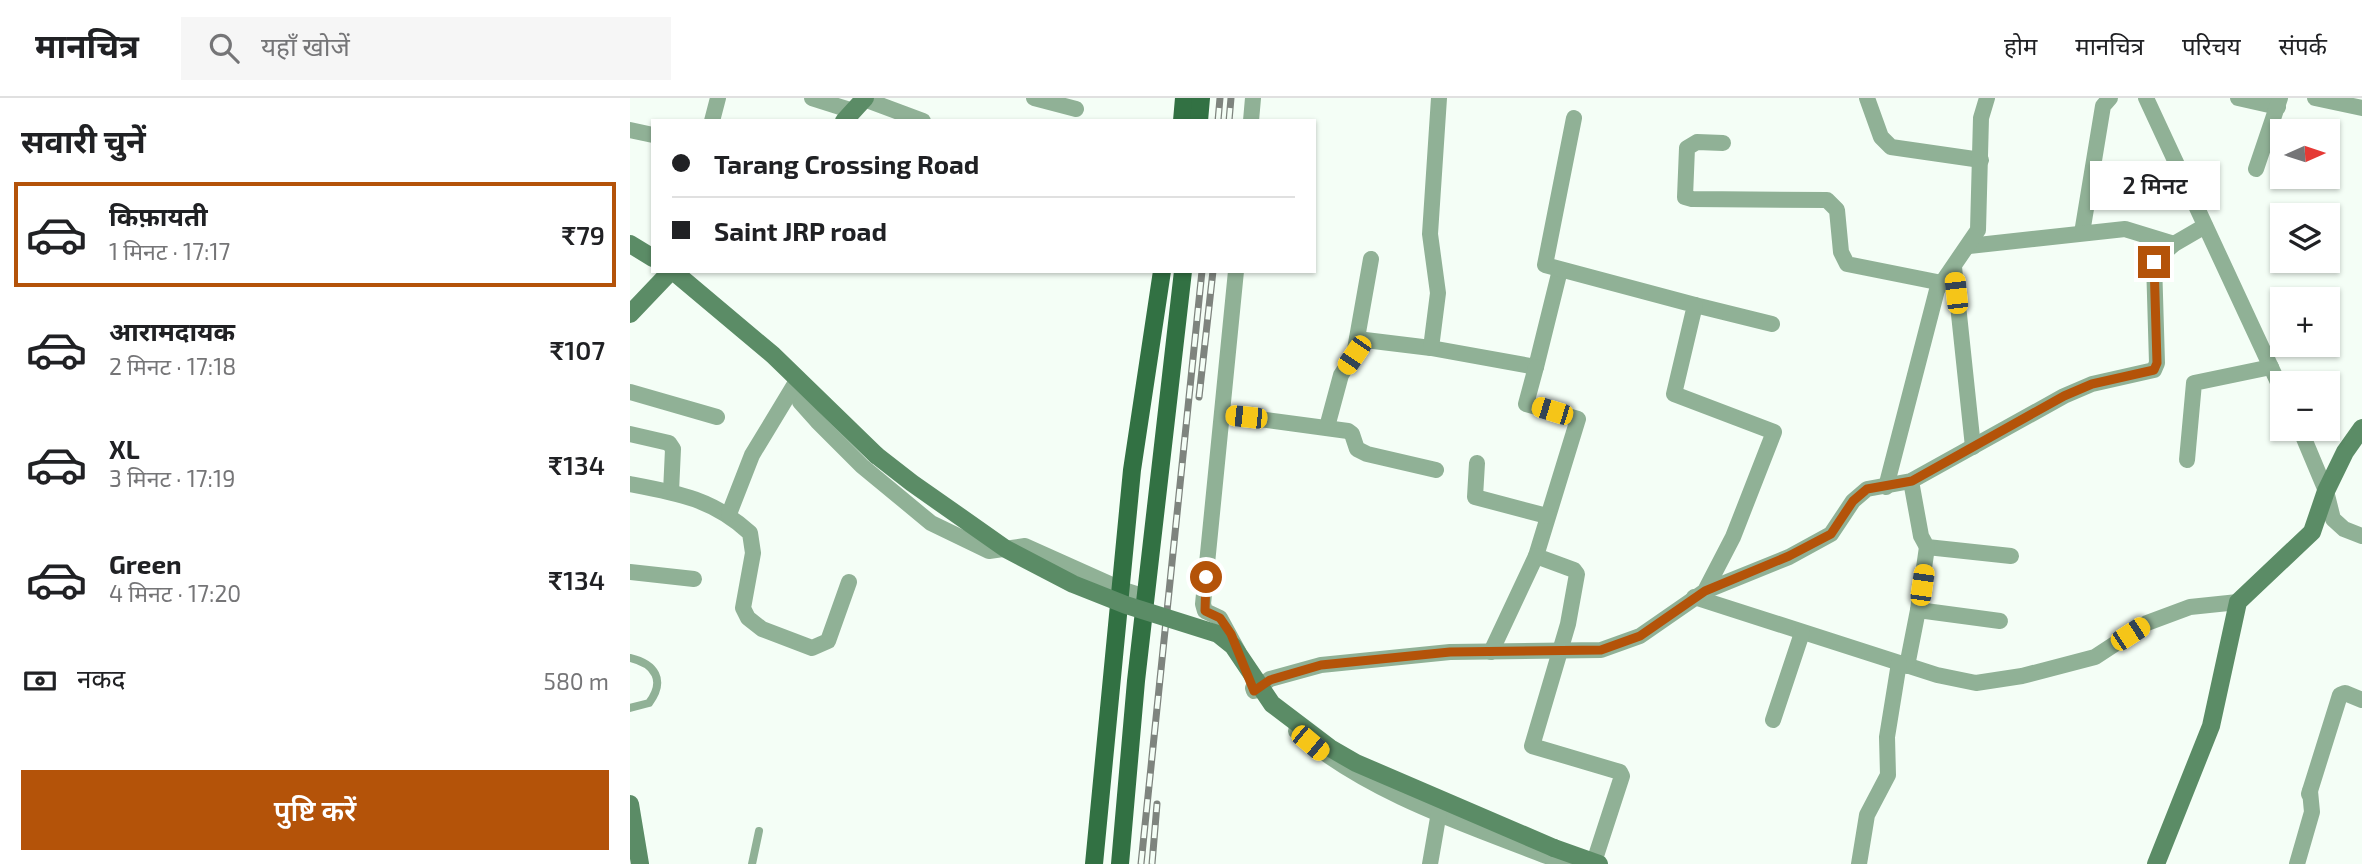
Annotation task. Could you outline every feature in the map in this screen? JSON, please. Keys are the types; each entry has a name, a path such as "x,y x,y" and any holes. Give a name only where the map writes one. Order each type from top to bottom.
{"main road":[{"path":"1182,119 1184,98"},
{"path":"1199,119 1201,98"},
{"path":"630,244 651,257"},
{"path":"630,314 670,273"},
{"path":"674,273 799,379 876,454 912,484 1006,549 1105,597 1219,634 1233,646 1272,704 1330,748 1356,763 1553,848 1597,863"},
{"path":"1094,864 1132,470 1162,273"},
{"path":"1119,864 1183,273"},
{"path":"2156,864 2211,726 2238,602 2312,532 2326,491 2345,452 2362,428"},
{"path":"630,804 640,864"}],"street":[{"path":"713,119 718,98"},
{"path":"812,98 914,119"},
{"path":"1034,98 1076,108"},
{"path":"1251,119 1253,98"},
{"path":"1431,348 1438,293 1430,234 1438,98"},
{"path":"1867,98 1881,138 1891,148 1980,160"},
{"path":"1886,486 1937,290 1978,230 1981,118 1987,98"},
{"path":"2082,233 2104,106 2110,98"},
{"path":"2146,98 2273,371"},
{"path":"2238,98 2279,102 2256,169"},
{"path":"2315,98 2362,108"},
{"path":"1574,118 1544,263 1547,268 1772,324"},
{"path":"630,130 651,135"},
{"path":"1723,144 1698,142 1686,148 1685,197 1692,200 1827,200 1837,210 1840,252 1847,264 1942,283"},
{"path":"1254,691 1270,680 1321,665 1397,656 1601,650 1640,636 1700,594 1789,556 1831,534 1853,501 1867,489 1912,481 2064,396 2092,384 2156,367 2154,262 2174,244 2205,226"},
{"path":"1969,246 2135,230 2174,244"},
{"path":"1327,427 1341,375 1354,355 1371,259"},
{"path":"1954,267 1973,447"},
{"path":"1491,652 1536,556 1578,419 1526,404 1560,270"},
{"path":"1236,273 1203,604 1205,611 1220,618 1231,634 1254,691 1274,713 1328,758 1366,781 1552,858 1574,856"},
{"path":"1695,305 1674,394 1772,430 1775,436 1733,537 1700,594"},
{"path":"1357,339 1431,348 1536,367"},
{"path":"2187,460 2194,383 2271,367"},
{"path":"729,514 752,455 799,379"},
{"path":"799,379 800,402 817,421 862,466 931,523 989,551 1025,545 1122,589 1146,597"},
{"path":"630,392 717,416"},
{"path":"1222,414 1351,432 1357,449 1367,454 1436,470"},
{"path":"630,434 669,443 673,449 671,492"},
{"path":"2305,441 2326,491 2333,519 2344,529 2362,536"},
{"path":"1477,463 1475,497 1547,516"},
{"path":"1859,864 1867,815 1888,775 1887,737 1918,610 1927,547 1921,536 1912,481"},
{"path":"630,484 671,492 729,514 750,533 753,542 743,608 748,618 762,629 812,648 820,647 828,641 849,582"},
{"path":"1927,547 2011,556"},
{"path":"1536,556 1577,572 1560,651 1532,746 1619,772 1622,776 1597,863"},
{"path":"630,572 694,579"},
{"path":"1700,594 1801,633 1903,665 1976,683 2022,676 2095,657 2147,623 2190,607 2238,602"},
{"path":"1918,610 2000,621"},
{"path":"1773,720 1801,633"},
{"path":"2297,864 2312,812 2310,793 2340,695 2345,693 2362,700"},
{"path":"1430,864 1439,812"}],"lane":[{"path":"630,658 650,666 658,675 659,684 649,703 630,708"},
{"path":"752,864 760,831"}],"railway":[{"path":"1218,119 1220,98"},
{"path":"1229,119 1231,98"},
{"path":"1141,864 1202,273"},
{"path":"1199,397 1213,273"},
{"path":"1152,864 1157,804"}],"route":[{"path":"1206,577 1203,604 1205,611 1210,616 1220,618 1231,634 1254,691 1270,680 1321,665 1370,659 1450,652 1601,650 1640,636 1705,591 1789,556 1831,534 1853,501 1867,489 1912,481 2064,396 2092,384 2154,370 2157,363 2154,262"}]}
